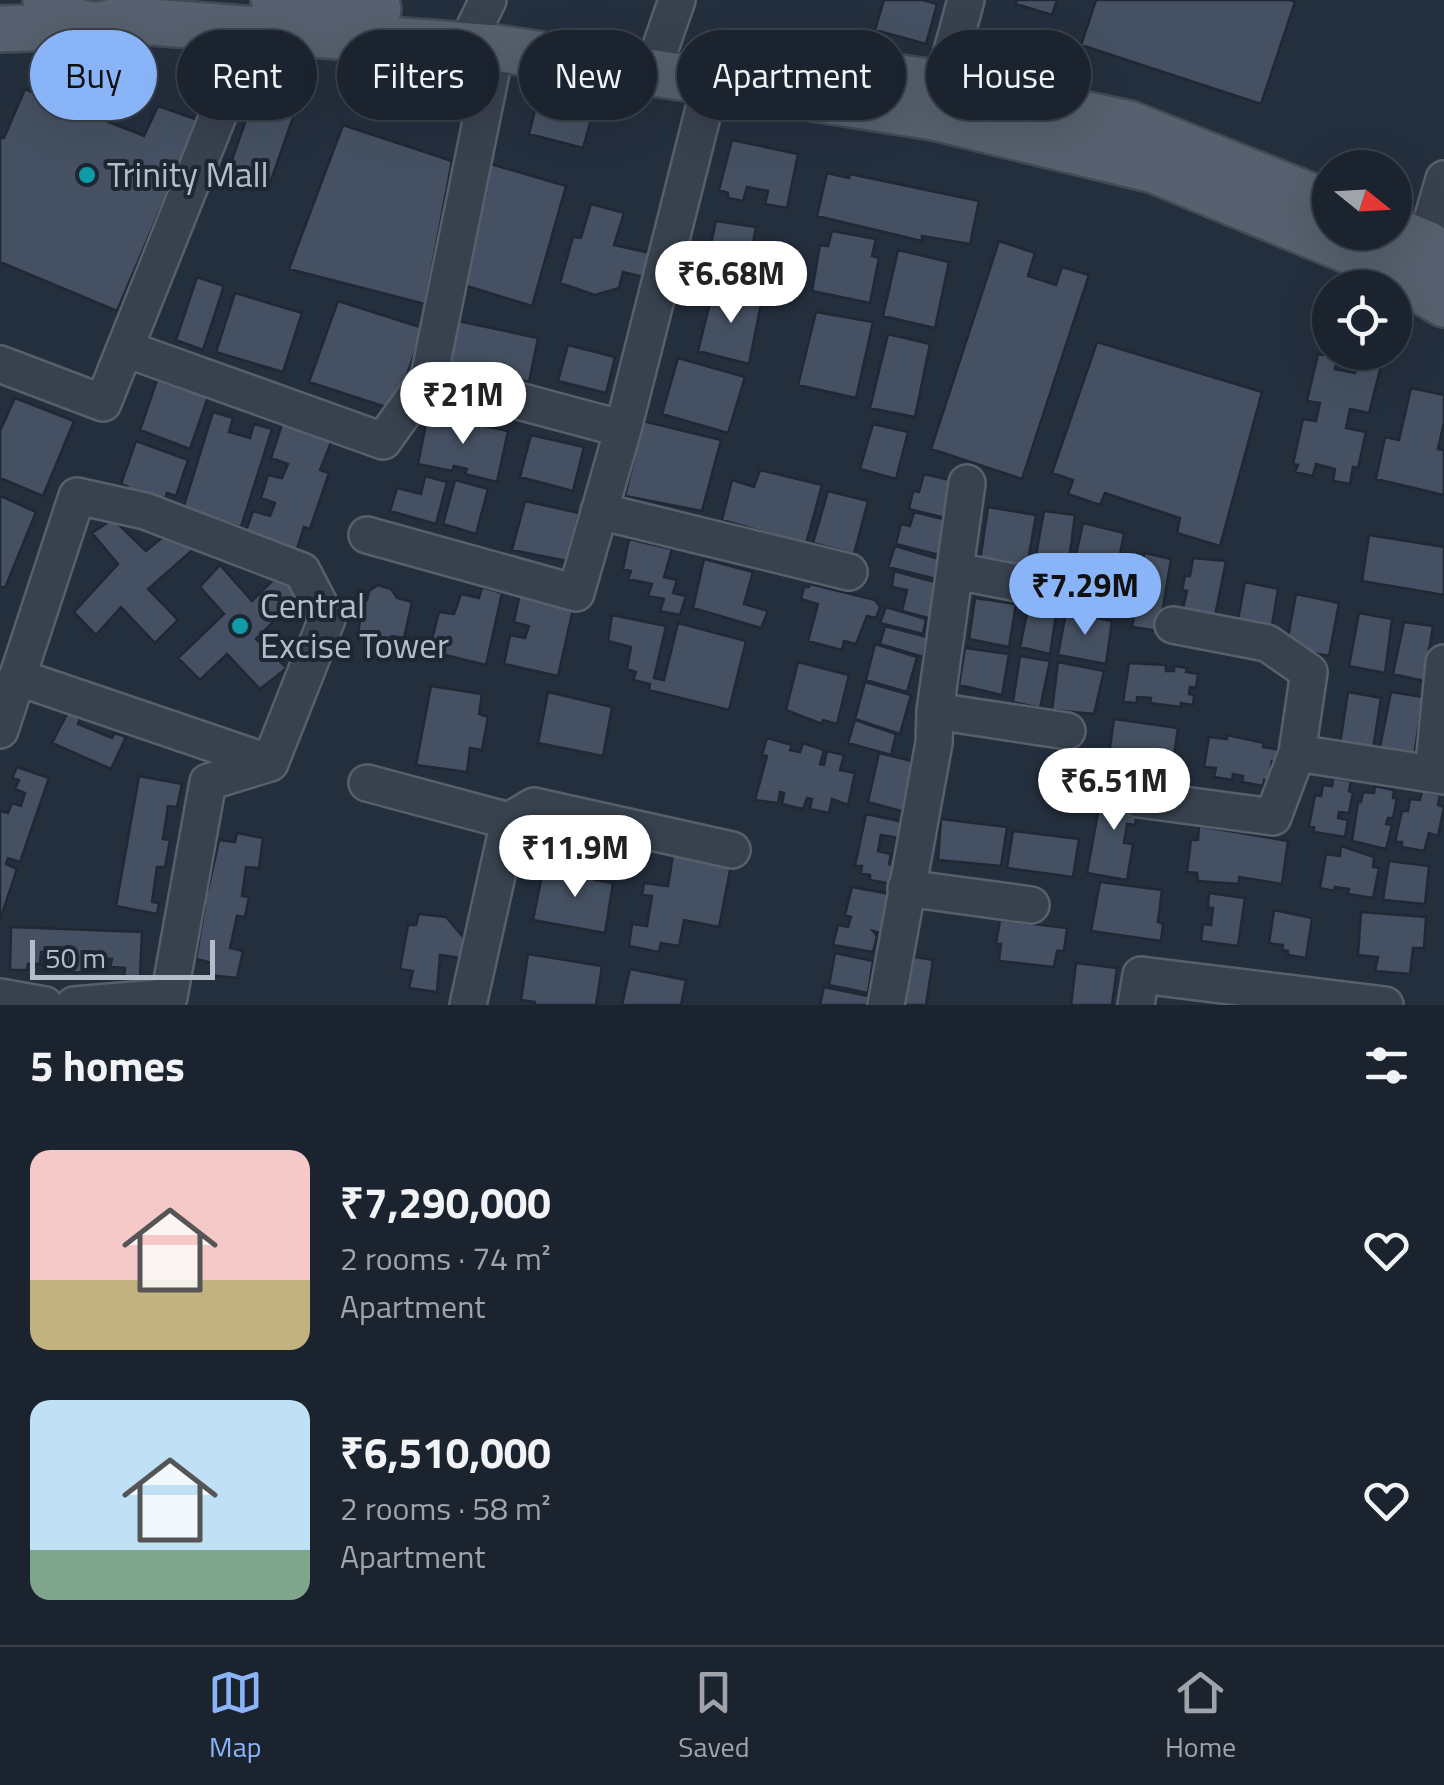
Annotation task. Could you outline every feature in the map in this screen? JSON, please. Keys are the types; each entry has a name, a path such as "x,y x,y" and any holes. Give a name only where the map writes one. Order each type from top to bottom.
{"main road":[{"path":"46,0 58,14 74,22 114,16"},
{"path":"0,30 114,16 151,22 246,19 482,27 662,44 926,82"},
{"path":"482,27 677,73"},
{"path":"906,113 1154,170 1367,258 1424,263"},
{"path":"1091,116 1129,124 1312,197"}],"street":[{"path":"662,44 677,0"},
{"path":"958,30 966,0"},
{"path":"0,364 103,403 246,19"},
{"path":"126,349 384,440 429,376 482,27"},
{"path":"366,535 576,593 701,120"},
{"path":"1424,263 1444,180"},
{"path":"429,376 622,429"},
{"path":"886,1005 934,744 935,712 967,483"},
{"path":"1,726 77,496 145,511 302,571 328,620 270,764"},
{"path":"599,511 849,572"},
{"path":"956,571 1084,596"},
{"path":"1139,799 1272,817 1298,753 1308,672 1267,643 1173,626"},
{"path":"1298,753 1438,775 1444,663"},
{"path":"17,678 270,764"},
{"path":"935,712 1067,732"},
{"path":"74,1005 168,997 208,782 270,764"},
{"path":"367,783 509,821 534,806 732,850"},
{"path":"468,1005 509,821"},
{"path":"906,888 1031,905"},
{"path":"1136,1005 1141,975 1385,1005"},
{"path":"0,998 45,1005"}],"building":[{"path":"884,0 937,4 930,30 926,30 926,44 906,39 906,30 875,30"},
{"path":"1017,0 1057,0 1052,15 1016,4"},
{"path":"1096,0 1295,2 1261,104 1091,48 1091,30 1086,30"},
{"name":"Trinity Mall","path":"25,89 30,91 30,120 103,120 144,136 151,120 157,120 158,106 177,113 177,120 198,120 117,311 0,262 0,137 4,138"},
{"path":"246,120 292,120 269,186 228,171"},
{"path":"533,120 591,120 583,148 529,134"},
{"path":"343,125 452,161 425,304 289,269"},
{"path":"732,140 798,154 787,208 765,204 768,191 747,187 743,201 728,198 728,193 719,190"},
{"path":"484,162 566,186 532,306 454,282 468,253 486,192 477,189"},
{"path":"827,173 849,178 850,174 979,201 970,244 922,236 922,241 817,216"},
{"path":"591,204 624,213 614,245 650,253 644,277 623,272 619,288 595,295 560,283 573,237 581,238"},
{"path":"716,221 756,227 748,270 707,262"},
{"path":"832,231 876,239 872,256 879,258 870,303 812,291 820,245 828,246"},
{"path":"999,241 1035,253 1028,276 1056,285 1062,267 1089,275 1022,479 931,449"},
{"path":"898,250 949,262 935,328 883,316"},
{"path":"197,277 224,286 203,350 176,340"},
{"path":"714,287 762,299 749,364 698,351"},
{"path":"235,293 302,313 283,372 216,352"},
{"path":"338,301 423,328 395,410 309,382"},
{"path":"816,312 873,322 856,398 798,385"},
{"path":"458,321 538,338 529,382 448,364"},
{"path":"888,334 930,344 915,417 870,408"},
{"path":"1097,342 1262,392 1220,546 1177,533 1180,518 1105,493 1100,505 1068,494 1073,480 1052,473"},
{"path":"568,345 615,357 606,393 558,381"},
{"path":"678,358 745,377 728,433 662,414"},
{"path":"1314,370 1380,370 1369,413 1350,409 1346,428 1366,432 1350,484 1333,481 1335,469 1316,464 1313,476 1295,472 1298,465 1293,464 1303,419 1316,421 1320,403 1307,401"},
{"path":"157,380 208,397 190,449 140,430"},
{"path":"1411,388 1444,395 1438,449 1444,450 1444,495 1376,479 1385,437 1399,440"},
{"path":"15,398 74,421 43,496 0,478 0,431"},
{"path":"213,412 233,418 229,432 250,438 254,424 272,429 241,527 183,509"},
{"path":"428,414 508,431 497,482 465,474 467,469 454,466 452,471 418,464"},
{"path":"643,421 721,440 702,511 625,496"},
{"path":"282,424 332,440 320,470 329,473 310,529 304,527 295,555 243,539 253,511 270,516 275,503 261,498 268,475 282,478 288,464 271,458"},
{"path":"873,424 908,432 896,479 860,469"},
{"path":"531,435 584,447 573,491 520,477"},
{"path":"136,441 188,460 176,496 167,493 164,501 125,496 128,487 121,484"},
{"path":"760,470 822,485 806,544 722,520 732,480 754,487"},
{"path":"924,474 963,483 954,520 909,509 913,491 919,492"},
{"path":"425,476 447,482 436,524 390,511 397,488 421,494"},
{"path":"455,480 488,489 476,534 443,524"},
{"path":"828,491 868,501 854,554 813,543"},
{"path":"0,496 36,512 5,588 0,586"},
{"path":"525,501 579,513 567,561 512,550"},
{"path":"988,507 1036,515 1027,567 980,561"},
{"path":"1044,511 1075,515 1067,576 1033,572"},
{"path":"914,512 955,522 947,557 896,544 901,524 910,526"},
{"path":"113,519 146,551 176,526 196,547 148,589 178,620 155,643 121,607 96,635 74,612 118,564 92,533"},
{"path":"1083,523 1124,533 1121,573 1074,564"},
{"path":"1369,535 1444,547 1444,595 1362,581"},
{"path":"629,539 672,549 664,577 677,580 673,593 686,596 680,615 660,611 664,599 648,596 652,584 628,579 631,571 623,569"},
{"path":"895,546 949,562 944,581 888,567"},
{"path":"1145,553 1171,559 1159,631 1132,627 1139,592 1133,592 1136,581 1140,582 1143,569 1138,569"},
{"path":"1193,558 1226,561 1214,621 1182,613 1187,591 1182,590 1185,576 1190,576"},
{"path":"704,559 753,572 744,604 768,611 761,628 693,608"},
{"name":"Central Excise Tower","path":"220,565 252,601 280,573 302,593 256,639 287,668 260,689 227,654 200,680 178,658 224,614 200,587"},
{"path":"894,571 946,585 939,621 902,611 907,590 892,587"},
{"path":"1245,582 1278,589 1271,631 1237,625"},
{"path":"810,584 875,600 880,607 876,618 867,616 856,644 844,641 842,650 808,641 818,604 801,599 804,587"},
{"path":"378,585 391,589 397,598 412,602 404,638 392,636 385,640 358,633 360,621 356,615 360,603"},
{"path":"482,587 502,593 486,665 429,651 439,612 454,614 461,594 479,598"},
{"path":"520,593 574,605 558,676 504,664 510,635 525,638 529,626 514,622"},
{"path":"1296,594 1339,603 1329,656 1286,648"},
{"path":"975,598 1016,604 1009,647 969,639"},
{"path":"1029,604 1057,609 1050,654 1020,647"},
{"path":"886,607 926,619 923,634 880,623"},
{"path":"1066,612 1112,621 1106,664 1058,655"},
{"path":"1359,613 1392,619 1385,673 1349,666"},
{"path":"612,615 666,626 654,678 664,680 678,623 746,641 729,710 649,690 650,684 633,680 636,672 627,669 631,647 608,641"},
{"path":"1404,622 1433,626 1424,681 1393,674"},
{"path":"885,626 927,637 923,657 880,644"},
{"path":"875,644 917,657 907,692 866,680"},
{"path":"965,648 1009,654 1002,695 959,685"},
{"path":"1020,656 1050,661 1040,708 1013,702"},
{"path":"798,662 849,675 837,724 823,720 822,724 786,710"},
{"path":"1058,662 1104,671 1094,714 1052,710"},
{"path":"1129,663 1166,665 1166,671 1174,671 1174,666 1187,668 1186,672 1198,674 1196,688 1190,687 1193,705 1150,703 1151,698 1137,697 1137,703 1123,702"},
{"path":"865,682 911,695 900,734 855,719"},
{"path":"431,686 482,694 479,714 488,717 482,750 470,748 467,772 416,765"},
{"path":"548,692 612,707 603,756 538,743"},
{"path":"1348,692 1381,698 1373,749 1340,744"},
{"path":"1391,692 1423,697 1414,756 1380,747"},
{"path":"68,712 80,717 78,724 112,738 115,733 126,737 111,769 52,743"},
{"path":"1114,719 1178,728 1171,776 1107,768"},
{"path":"855,720 896,734 891,755 848,743"},
{"path":"1227,735 1280,750 1278,763 1272,761 1271,766 1275,767 1277,783 1264,780 1263,786 1242,782 1243,776 1233,774 1232,780 1214,777 1216,768 1204,767 1209,737 1227,739"},
{"path":"767,738 792,745 790,750 800,752 803,743 824,750 820,764 824,765 827,751 844,755 840,770 855,773 848,805 832,799 829,813 810,809 812,799 807,798 803,809 782,804 784,793 780,792 778,803 755,800 767,756 762,755"},
{"path":"879,753 916,762 905,812 868,802"},
{"path":"17,767 49,778 20,862 8,858 6,864 17,869 0,920 0,811 8,813 12,803 21,806 25,793 15,789 19,780 12,778"},
{"path":"1061,775 1087,778 1083,809 1056,806"},
{"path":"139,776 182,784 177,807 168,806 163,839 170,840 165,867 157,867 152,902 159,903 157,914 116,906"},
{"path":"1333,778 1351,781 1349,813 1339,812 1338,818 1348,820 1345,837 1314,832 1314,827 1309,826 1315,795 1321,796 1323,785 1332,786"},
{"path":"1103,785 1141,791 1135,825 1127,824 1124,843 1133,844 1127,880 1087,873"},
{"path":"1375,786 1394,790 1393,798 1397,798 1393,818 1388,818 1386,824 1392,825 1386,849 1352,841 1358,802 1363,792 1374,793"},
{"path":"1422,791 1440,795 1438,805 1444,807 1438,836 1429,833 1424,851 1395,842 1402,811 1408,811 1410,799 1420,800"},
{"path":"866,814 903,822 899,838 881,835 878,851 891,854 889,864 896,866 892,884 870,880 870,875 861,873 862,866 855,866"},
{"path":"941,819 1007,827 1001,866 938,860"},
{"path":"1199,826 1288,841 1282,884 1239,877 1239,884 1198,881 1197,873 1187,872 1191,840 1198,840"},
{"path":"1013,831 1079,839 1073,877 1007,868"},
{"path":"237,833 263,838 259,868 246,867 242,896 249,897 245,917 237,916 230,948 243,951 237,978 210,975 212,963 196,959 205,906 192,903 195,888 208,890 219,840 235,842"},
{"path":"1341,846 1374,857 1373,867 1379,868 1373,898 1348,894 1349,889 1320,888 1326,854 1340,856"},
{"path":"673,855 731,865 719,927 684,920 679,946 661,943 659,952 629,946 632,924 647,926 652,896 642,895 644,883 668,886"},
{"path":"577,859 597,864 595,880 613,883 605,933 533,920 542,875 574,879"},
{"path":"1389,861 1429,866 1425,904 1383,900"},
{"path":"1100,882 1162,890 1158,922 1163,924 1161,941 1091,931"},
{"path":"852,887 895,895 886,935 873,931 877,936 873,952 833,945 838,925 848,927 851,917 845,915"},
{"path":"1209,893 1245,898 1238,946 1201,941 1203,924 1211,925 1213,908 1208,908"},
{"path":"1274,910 1312,918 1306,958 1288,955 1288,951 1282,950 1283,945 1269,943"},
{"path":"1361,912 1426,917 1424,948 1413,948 1410,974 1375,971 1378,957 1358,955"},
{"path":"419,914 446,917 464,938 461,958 440,955 437,992 409,988 413,971 400,969 408,925 416,925"},
{"path":"1000,920 1067,928 1064,951 1057,951 1054,967 999,961 1001,944 996,944"},
{"path":"11,927 142,932 140,977 124,977 125,968 110,967 112,959 102,958 99,968 90,966 89,973 60,971 59,966 48,966 47,952 41,952 40,964 28,964 27,970 10,970"},
{"path":"835,953 873,961 868,993 829,985"},
{"path":"528,954 602,966 596,1005 534,1005 535,1002 521,1000"},
{"path":"910,956 933,960 926,1005 900,1005"},
{"path":"1076,963 1117,968 1112,1005 1071,1005"},
{"path":"630,969 686,980 681,1005 622,1005"},
{"path":"824,987 873,997 872,1005 820,1005"}],"place":[{"name":"Trinity Mall","path":"87,175"},
{"name":"Central Excise Tower","path":"240,626"}]}
